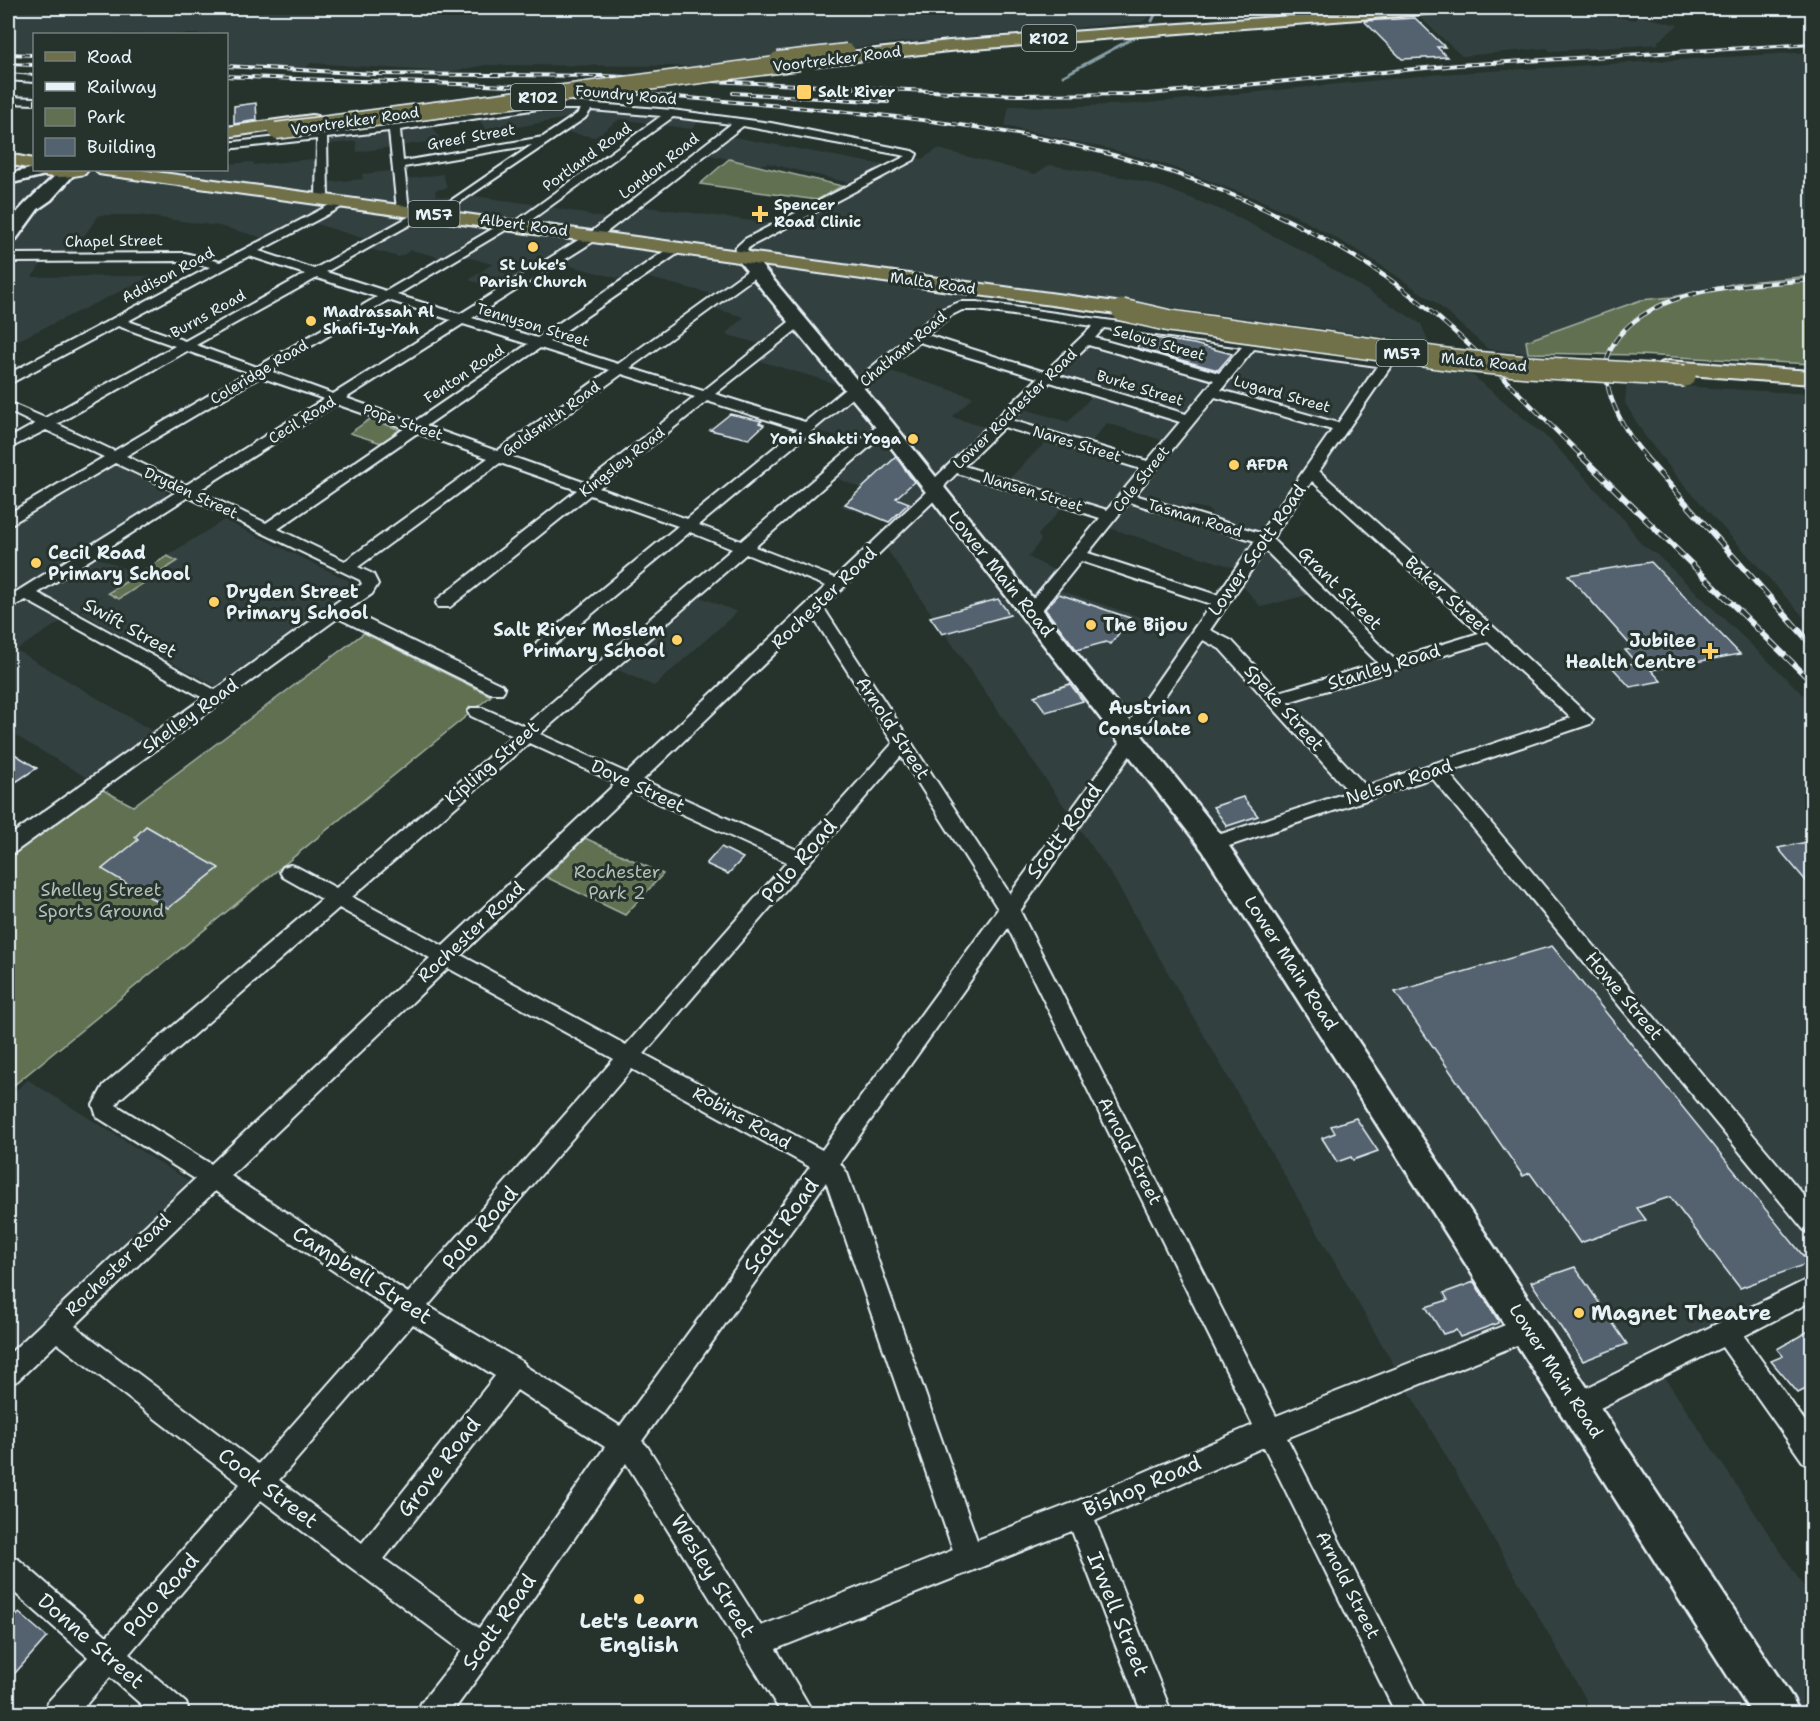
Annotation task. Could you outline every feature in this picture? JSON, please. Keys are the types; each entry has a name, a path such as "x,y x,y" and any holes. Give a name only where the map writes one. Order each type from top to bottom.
{"main road":[{"name":"Voortrekker Road","path":"845,54 1385,9 1451,8"},
{"path":"1194,10 1230,19"},
{"name":"Voortrekker Road","path":"228,132 282,127 845,54 1230,19 1304,16"},
{"name":"Voortrekker Road","path":"228,138 282,127"},
{"path":"8,152 33,153"},
{"path":"8,159 33,167"},
{"name":"Albert Road","path":"124,171 679,247 750,264"},
{"name":"Malta Road","path":"750,264 1407,348 1812,382"},
{"name":"Malta Road","path":"1676,372 1726,378 1812,382"}],"street":[{"path":"8,77 33,79"},
{"path":"8,100 33,101"},
{"name":"Foundry Road","path":"228,146 394,128 538,106 588,105 741,122 908,152 912,154 911,157"},
{"name":"Burns Road","path":"8,445 316,273 431,213 548,139 580,116 588,105"},
{"name":"Portland Road","path":"515,224 672,113"},
{"name":"London Road","path":"595,235 741,122"},
{"path":"394,128 403,210"},
{"path":"322,136 322,198"},
{"name":"Greef Street","path":"399,165 548,139"},
{"name":"Goldsmith Road","path":"347,567 620,369 750,264 741,248 749,242 911,157"},
{"path":"8,178 33,171"},
{"path":"32,205 39,171"},
{"path":"8,237 32,205 74,171"},
{"name":"Addison Road","path":"8,379 345,201"},
{"name":"Coleridge Road","path":"8,520 387,296 515,224"},
{"name":"Cecil Road","path":"8,604 595,235"},
{"name":"Fenton Road","path":"267,529 679,247"},
{"name":"Tennyson Street","path":"248,252 808,428"},
{"name":"Chapel Street","path":"8,258 184,257 220,266"},
{"name":"Lower Main Road","path":"750,264 885,426 1213,844 1778,1713"},
{"name":"Chatham Road","path":"543,645 952,309 968,305 1386,363"},
{"name":"Pope Street","path":"116,321 589,488 689,525 838,585"},
{"name":"Kingsley Road","path":"444,603 799,321"},
{"name":"Lower Rochester Road","path":"935,492 939,482 1098,328"},
{"name":"Burke Street","path":"918,337 1189,420"},
{"name":"Selous Street","path":"1086,340 1224,379"},
{"name":"Cole Street","path":"1032,611 1250,345"},
{"name":"Lower Scott Road","path":"1132,740 1137,723 1386,363"},
{"name":"Lugard Street","path":"1213,392 1341,428"},
{"name":"Dryden Street","path":"8,406 347,567 367,577 370,584"},
{"name":"Nares Street","path":"1002,422 1151,467"},
{"name":"Kipling Street","path":"104,1105 112,1092 885,426"},
{"name":"Nansen Street","path":"954,467 1111,516"},
{"name":"Baker Street","path":"1311,472 1584,720"},
{"name":"Rochester Road","path":"8,1372 211,1176 630,783 935,492"},
{"name":"Tasman Road","path":"1127,497 1263,539"},
{"name":"Grant Street","path":"1263,539 1390,665"},
{"path":"1079,555 1220,602"},
{"name":"Shelley Road","path":"8,847 366,590 370,584"},
{"name":"Swift Street","path":"26,593 215,697"},
{"name":"Arnold Street","path":"815,607 1008,908 1412,1713"},
{"path":"336,610 496,689"},
{"name":"Speke Street","path":"1199,633 1226,645 1362,794"},
{"name":"Stanley Road","path":"1276,699 1492,635"},
{"name":"Dove Street","path":"477,712 800,860"},
{"name":"Nelson Road","path":"1213,844 1584,720"},
{"name":"Scott Road","path":"432,1713 482,1648 624,1443 1008,908 1132,740"},
{"name":"Polo Road","path":"58,1713 891,755 903,744"},
{"name":"Howe Street","path":"1437,770 1812,1222"},
{"name":"Robins Road","path":"290,872 826,1164 835,1173 969,1556"},
{"name":"Campbell Street","path":"104,1105 105,1110 110,1114 211,1176 410,1308 515,1372 624,1443"},
{"path":"1579,1405 1812,1289"},
{"name":"Cook Street","path":"55,1326 364,1562 482,1648"},
{"name":"Bishop Road","path":"755,1643 1078,1514 1271,1431 1528,1328"},
{"path":"1726,1332 1812,1453"},
{"name":"Grove Road","path":"364,1562 515,1372"},
{"name":"Wesley Street","path":"624,1443 638,1455 799,1713"},
{"name":"Irwell Street","path":"1078,1514 1157,1713"},
{"name":"Donne Street","path":"8,1569 175,1713"}],"shaded area":[{"path":"8,8 1153,8 1149,17 1142,22 894,43 711,66 485,65 449,72 311,63 305,68 228,63 228,33 33,33 33,52 8,50"},
{"path":"1502,8 1578,8 1584,12 1635,20 1640,16 1678,25 1657,42 1660,44 1550,51 1547,48 1462,56 1416,14"},
{"path":"1812,52 1812,276 1737,283 1672,297 1641,300 1527,341 1528,353 1488,349 1435,302 1364,254 1296,216 1258,199 1161,163 1114,150 1005,126 1009,106 1137,104 1441,74"},
{"path":"538,106 705,117 691,129 620,119 595,137 559,131 579,116 488,132 476,116"},
{"path":"431,123 440,140 357,152 356,141 322,145 322,136"},
{"path":"723,135 893,167 911,157 922,159 938,149 1035,174 1049,165 1128,178 1162,187 1231,214 1308,254 1421,324 1429,343 1128,302 1122,310 978,289 881,368 973,397 952,417 993,430 954,467 1005,483 1051,437 1002,422 1018,407 1068,422 1096,392 1048,377 1086,340 1224,379 1250,345 1471,374 1551,441 1626,522 1640,543 1656,554 1812,703 1812,1289 1657,1366 1812,1599 1812,1713 1594,1713 1113,877 882,542 900,526 841,506 861,488 829,475 863,445 808,428 854,389 753,359 768,346 725,334 744,317 707,306 720,296 638,275 629,281 552,261 530,275 503,267 523,274 499,289 469,280 492,264 457,254 448,259 411,250 399,257 363,247 372,241 307,221 272,240 219,226 138,215 99,215 68,258 45,258 32,277 152,276 8,345 8,177 33,169 228,171 228,164 253,162 254,165 322,158 322,183 363,179 362,174 400,170 401,180 443,174 447,188 435,190 436,196 460,199 466,195 546,206 614,220 633,205 782,225 858,185 768,163 759,165 700,153","holes":["1213,392 1341,429 1311,472 1491,635 1277,699 1211,637 1197,636 1053,588 1063,575 1028,557 1041,540 1038,535 1067,502 1111,516 1103,526 1242,570 1237,579 1261,607 1318,592 1263,539 1127,496 1151,467 1087,447 1107,423 1171,443"]},
{"path":"1627,383 1812,394 1812,626 1679,479 1645,436 1625,403"},
{"name":"AFDA","path":"1218,398 1330,430 1298,474 1294,474 1297,476 1256,533 1214,520 1215,518 1209,517 1212,513 1207,509 1188,505 1183,510 1138,497 1169,455"},
{"name":"Cecil Road Primary School","path":"113,464 166,491 165,499 8,598 8,527"},
{"path":"224,520 358,585 216,686 79,612 107,592 16,650 161,736 96,783 8,731 8,604 89,554 138,574"},
{"name":"Salt River Moslem Primary School","path":"700,597 737,612 654,686 616,669"},
{"path":"28,1080 189,1181 8,1356 8,1097"}],"green space":[{"path":"729,159 842,186 817,200 700,184"},
{"path":"1812,276 1812,364 1638,355 1528,353 1526,341 1641,300 1672,297 1737,283"},
{"path":"370,419 401,430 381,443 350,433"},
{"path":"167,556 178,561 119,599 108,593"},
{"name":"Shelley Street Sports Ground","path":"364,633 491,696 8,1090 8,859 103,790 133,806"},
{"name":"Rochester Park 2","path":"585,838 663,874 625,915 546,877"}],"building":[{"path":"1415,18 1445,47 1437,47 1447,57 1402,59 1364,21"},
{"path":"256,103 257,120 234,124 234,106"},
{"path":"1141,336 1194,344 1232,354 1218,370 1137,348"},
{"path":"730,414 762,421 759,423 764,425 749,439 710,430"},
{"path":"896,457 914,482 896,498 909,503 889,522 845,504"},
{"path":"1651,562 1740,654 1651,670 1661,681 1630,687 1612,667 1636,663 1625,650 1634,649 1568,575"},
{"name":"The Bijou","path":"1059,594 1130,618 1111,644 1106,642 1077,650 1045,609"},
{"path":"998,599 1010,615 942,634 930,617"},
{"path":"1070,684 1083,701 1046,712 1034,696"},
{"path":"8,750 37,768 8,787"},
{"path":"1243,797 1258,816 1227,826 1213,807"},
{"path":"146,826 219,868 168,908 102,869 138,840 135,837"},
{"path":"1812,841 1812,888 1778,848"},
{"path":"721,847 743,858 728,874 706,864"},
{"path":"1552,946 1809,1263 1740,1288 1670,1197 1637,1208 1646,1220 1580,1243 1530,1173 1523,1176 1395,992"},
{"path":"1356,1118 1378,1151 1353,1160 1351,1157 1337,1162 1322,1138 1335,1133 1331,1126"},
{"name":"Magnet Theatre","path":"1575,1267 1627,1344 1583,1361 1531,1282"},
{"path":"1474,1282 1498,1323 1460,1337 1456,1330 1443,1334 1426,1307 1448,1300 1444,1293"},
{"path":"1812,1329 1812,1386 1798,1393 1771,1361 1783,1356 1777,1349"},
{"path":"19,1613 47,1637 8,1681 8,1626"}],"waterway":[{"path":"1152,21 1158,8"},
{"path":"1063,76 1137,36"}],"railway":[{"path":"228,66 375,74 603,76 1017,95 1148,94 1458,65 1812,44"},
{"path":"8,54 33,55"},
{"path":"8,64 33,65"},
{"path":"228,76 564,89 842,111 961,125 1020,134 1136,161 1249,202"},
{"path":"733,93 888,102"},
{"path":"1245,200 1327,240 1404,290 1474,349 1583,457"},
{"path":"1646,457 1623,424 1607,383 1608,357 1621,334 1642,315 1668,302 1693,294 1737,286 1812,280"},
{"path":"1581,456 1812,682"},
{"path":"1644,456 1812,645"}],"place":[{"name":"Salt River","path":"804,92"},
{"name":"Spencer Road Clinic","path":"760,214"},
{"name":"St Luke's Parish Church","path":"533,247"},
{"name":"Madrassah Al Shafi-Iy-Yah","path":"311,321"},
{"name":"Yoni Shakti Yoga","path":"913,439"},
{"name":"AFDA","path":"1234,465"},
{"name":"Cecil Road Primary School","path":"36,563"},
{"name":"Dryden Street Primary School","path":"214,602"},
{"name":"The Bijou","path":"1091,625"},
{"name":"Salt River Moslem Primary School","path":"677,640"},
{"name":"Jubilee Health Centre","path":"1710,651"},
{"name":"Austrian Consulate","path":"1203,718"},
{"name":"Magnet Theatre","path":"1579,1313"},
{"name":"Let's Learn English","path":"639,1599"}]}
